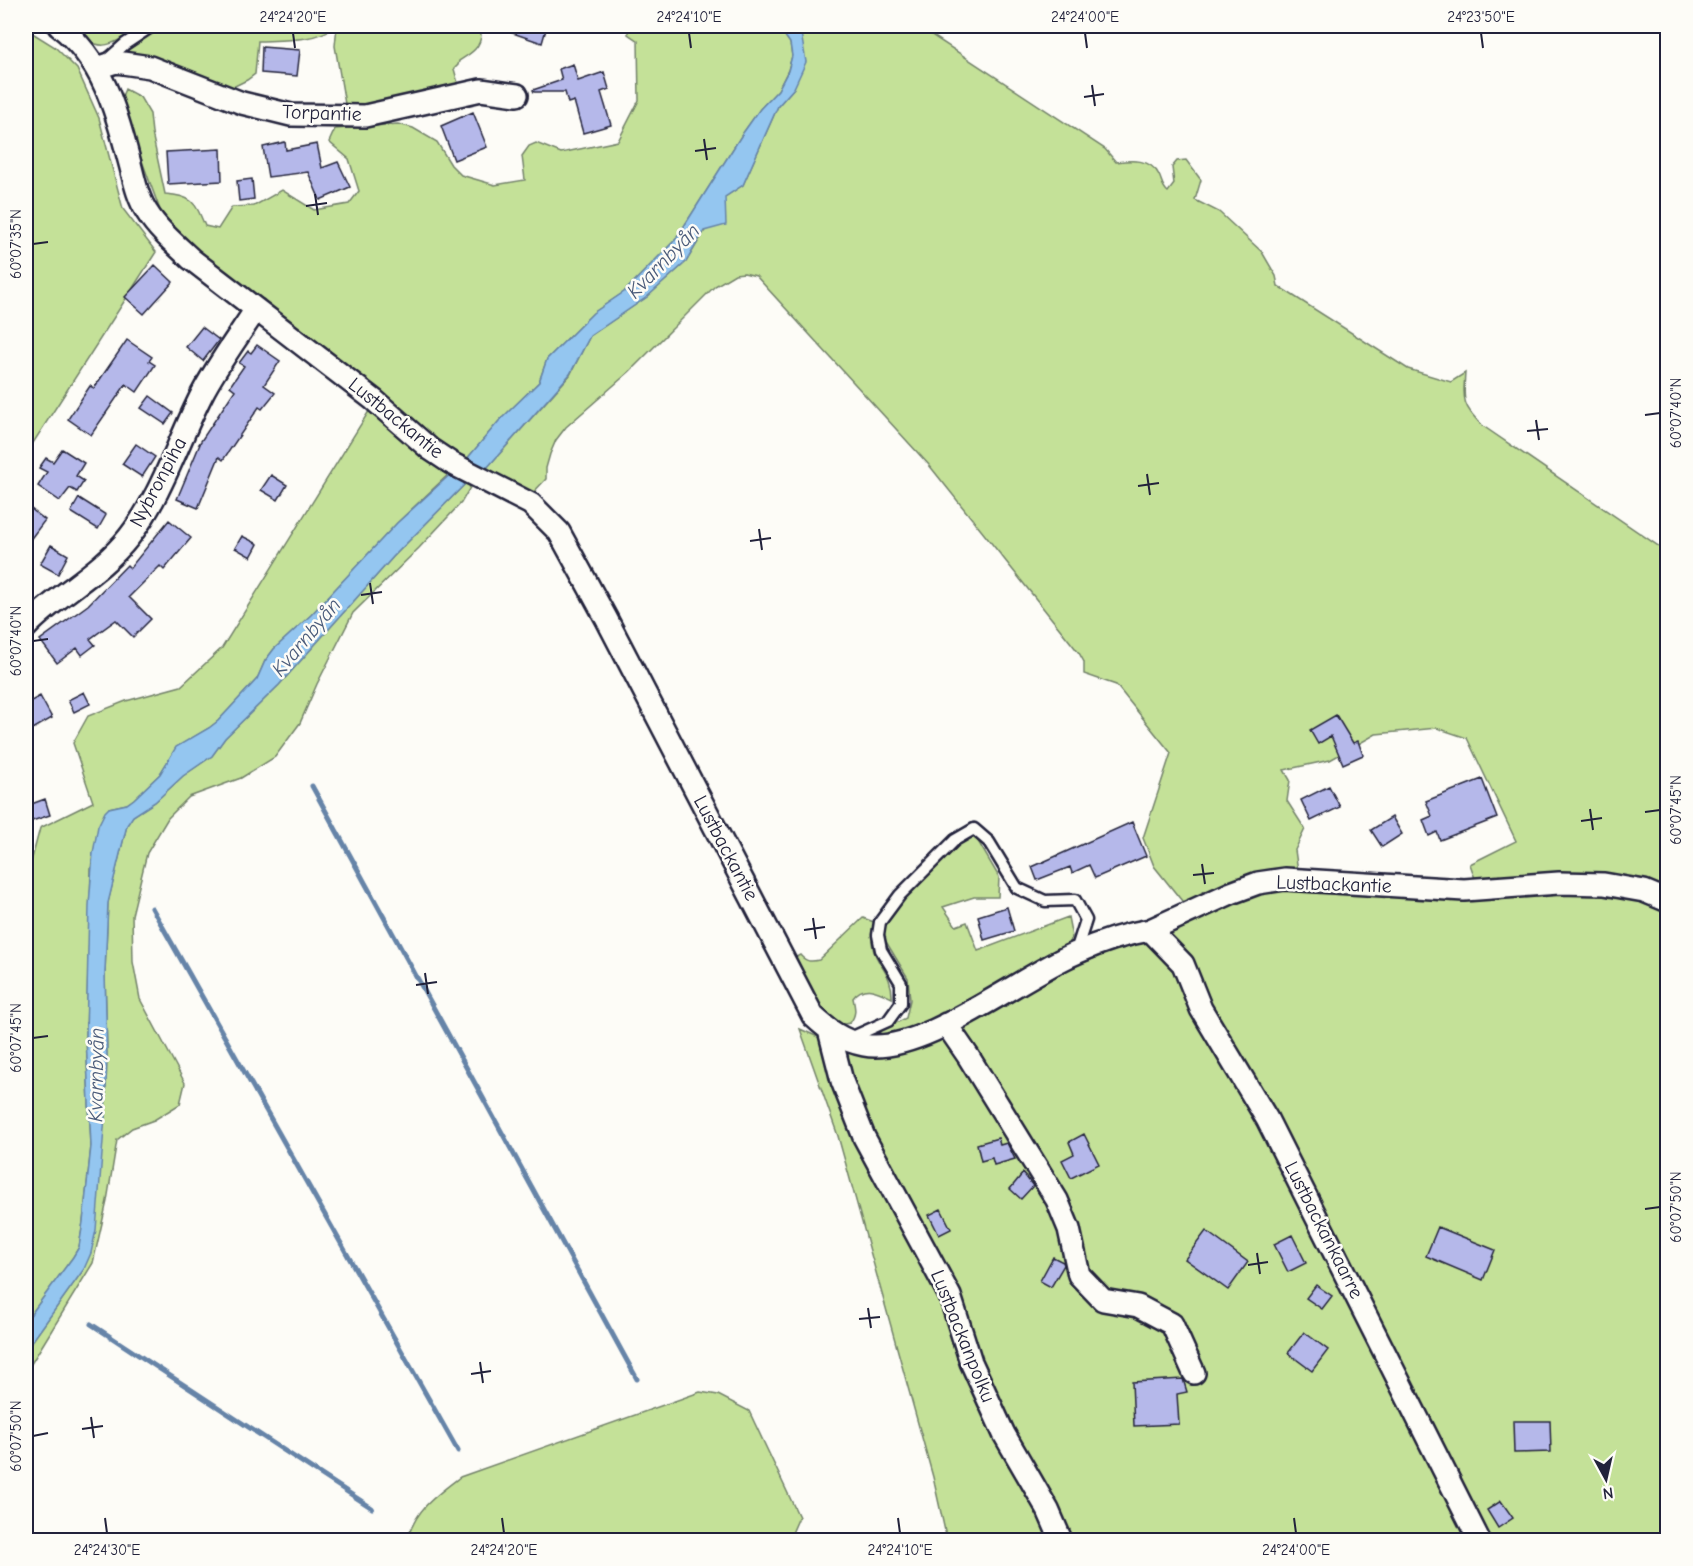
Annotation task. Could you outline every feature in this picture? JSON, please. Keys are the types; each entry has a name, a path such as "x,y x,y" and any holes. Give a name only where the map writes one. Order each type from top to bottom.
{"street":[{"name":"Lustbackantie","path":"58,26 69,34 98,68 111,98 138,191 147,212 164,233 191,259 374,400 430,449 451,463 531,504 559,532 612,628 813,1016 837,1035 866,1046 905,1043 945,1024 1076,953 1150,930 1258,883 1285,879 1464,890 1560,883 1604,884 1644,891 1668,901"},
{"name":"Torpantie","path":"98,68 116,62 150,67 243,103 291,115 364,116 481,90 517,95"},
{"name":"Nybronpiha","path":"26,627 41,611 92,574 129,537 156,494 202,392 256,309"},
{"name":"Lustbackankaarre","path":"1150,930 1183,964 1201,1009 1267,1119 1479,1540"},
{"path":"945,1024 968,1056 1057,1200 1069,1229 1079,1275 1103,1300 1138,1306 1172,1324 1194,1373"},
{"name":"Lustbackanpolku","path":"837,1035 842,1081 864,1137 950,1296 971,1362 1004,1434 1048,1510 1061,1540"}],"lane":[{"path":"98,68 125,44 152,26"},
{"path":"837,1035 888,1021 901,1003 901,983 881,950 878,935 880,922 900,895 955,840 974,829 989,842 1017,888 1045,901 1075,900 1086,920 1076,953"}],"green space":[{"path":"67,26 140,26 119,40 104,45 88,41"},
{"path":"161,26 336,26 309,38 258,41 255,74 229,89 129,54 128,49"},
{"path":"337,26 466,26 481,34 481,39 477,47 459,61 454,69 460,90 346,110 335,46"},
{"path":"628,26 778,26 790,43 792,56 778,90 760,109 743,133 676,239 624,292 593,313 547,359 539,382 499,421 466,460 440,448 219,268 177,231 160,210 120,101 125,89 140,97 150,114 165,194 182,196 192,202 205,226 218,229 232,207 254,206 282,190 314,210 349,204 359,191 349,159 329,142 335,129 398,124 413,128 437,142 451,165 461,175 495,185 525,180 522,156 529,146 536,143 561,153 618,141 639,100 638,41 628,34"},
{"path":"797,26 918,26 1105,149 1116,162 1140,161 1151,166 1168,192 1174,184 1172,167 1177,161 1186,160 1201,180 1195,200 1219,212 1262,252 1276,276 1278,286 1408,369 1451,382 1465,373 1465,402 1483,426 1667,552 1667,1540 947,1540 933,1477 838,1136 800,1029 845,1049 906,1018 910,1000 908,978 885,940 883,932 885,923 913,886 966,836 975,836 999,877 998,897 974,897 943,907 956,926 967,922 978,951 1068,917 1072,937 1066,951 1074,967 1194,916 1154,866 1143,838 1171,753 1116,685 1084,674 1084,662 1079,653 929,465 756,276 744,273 735,274 715,286 629,372 566,427 556,440 550,454 546,479 528,498 480,473 570,375 590,336 647,297 686,262 725,197 743,185 778,106 794,88 801,33","holes":["1437,728 1467,738 1516,841 1470,864 1482,899 1301,892 1295,850 1305,829 1287,801 1290,780 1284,770 1330,760 1376,734"]},
{"path":"26,29 55,47 77,69 99,118 123,209 156,252 26,454"},
{"path":"369,411 439,466 451,472 397,523 311,615 274,649 265,661 257,679 218,721 177,747 160,774 134,799 127,804 109,808 93,853 91,869 86,1037 91,1146 79,1247 26,1321 26,881 40,828 93,802 73,743 88,716 126,701 181,686 222,648"},
{"path":"469,480 473,482 461,503 353,613 300,723 275,757 241,778 189,797 168,818 147,853 132,915 133,962 140,999 185,1083 180,1104 154,1120 132,1128 117,1140 107,1201 93,1263 26,1372 26,1350 84,1269 105,1116 107,1055 105,972 108,902 127,825 133,816 155,802 183,776 212,756 225,738 279,685 393,557"},
{"path":"863,918 874,922 873,947 888,978 892,998 871,990 857,993 853,998 855,1014 852,1020 850,1023 838,1025 821,1010 796,957 800,955 809,961 819,960"},
{"path":"700,1392 718,1395 749,1411 799,1517 792,1533 783,1540 407,1540 421,1511 460,1477"}],"water":[{"name":"Kvarnbyån","path":"778,26 797,26 801,33 806,62 794,88 778,106 743,185 725,197 726,225 704,231 686,262 647,297 590,336 570,374 486,469 469,480 393,557 279,685 225,738 212,756 183,776 155,802 133,816 127,825 108,903 105,972 107,1055 105,1116 96,1230 91,1253 84,1269 26,1350 26,1321 79,1247 83,1222 91,1146 86,1037 89,905 93,853 98,826 105,812 109,808 127,804 134,799 160,774 176,747 218,721 257,679 265,661 274,649 311,615 397,523 466,460 499,421 539,382 547,359 593,313 624,292 676,239 743,133 760,109 778,90 788,71 792,56 790,43"}],"building":[{"path":"499,26 547,26 542,43 498,28"},
{"path":"262,47 300,50 297,76 261,73"},
{"path":"573,64 578,81 604,72 609,89 601,92 611,125 583,133 574,101 568,103 565,92 534,92 533,90 562,80 559,69"},
{"path":"473,112 487,147 454,160 441,126"},
{"path":"285,142 286,150 317,144 322,168 338,162 350,187 320,200 308,172 268,177 263,147"},
{"path":"221,149 222,181 168,184 166,152"},
{"path":"252,179 254,199 239,201 237,181"},
{"path":"155,265 173,282 144,314 125,297"},
{"path":"202,327 219,340 203,361 186,347"},
{"path":"127,340 152,357 149,361 155,365 137,392 126,384 91,435 68,419 90,386 94,388"},
{"path":"257,345 280,361 264,385 275,393 262,409 259,407 223,460 219,457 198,508 177,499 199,444 235,390 230,386 244,366 239,363 248,351 251,353"},
{"path":"150,396 173,413 165,424 141,408"},
{"path":"136,444 155,457 142,477 122,464"},
{"path":"62,449 84,463 76,476 84,481 77,492 70,488 60,501 38,486 47,472 39,468 46,458 53,462"},
{"path":"271,475 287,485 278,500 261,490"},
{"path":"79,498 106,515 98,529 71,512"},
{"path":"26,505 45,520 26,545"},
{"path":"169,520 191,538 164,570 160,566 129,597 151,619 133,637 116,620 90,639 95,645 82,655 77,648 57,663 40,640 88,605 127,565 130,568"},
{"path":"242,536 258,544 251,557 235,548"},
{"path":"51,545 68,555 58,574 40,564"},
{"path":"84,692 90,704 74,712 68,700"},
{"path":"40,696 52,718 26,733 26,704"},
{"path":"1336,715 1353,743 1358,741 1363,755 1343,764 1331,736 1318,744 1310,730"},
{"path":"1482,779 1497,818 1440,840 1437,832 1429,836 1423,820 1432,816 1426,801"},
{"path":"1329,786 1340,807 1311,821 1301,800"},
{"path":"45,799 50,815 29,822 26,806"},
{"path":"1392,817 1402,834 1382,847 1371,830"},
{"path":"1132,822 1146,856 1095,878 1089,865 1072,873 1070,867 1037,880 1032,867"},
{"path":"1007,907 1014,931 984,940 978,916"},
{"path":"1084,1134 1099,1164 1071,1178 1062,1160 1074,1154 1069,1142"},
{"path":"998,1138 1000,1145 1007,1143 1015,1159 994,1165 992,1158 981,1161 977,1144"},
{"path":"1023,1173 1033,1186 1021,1199 1010,1189"},
{"path":"941,1209 951,1229 939,1235 929,1215"},
{"path":"1438,1227 1495,1250 1483,1280 1426,1256"},
{"path":"1206,1231 1248,1262 1228,1290 1185,1259"},
{"path":"1292,1235 1306,1263 1288,1272 1274,1244"},
{"path":"1053,1257 1063,1262 1064,1265 1051,1287 1040,1281"},
{"path":"1316,1285 1332,1296 1322,1309 1306,1298"},
{"path":"1304,1332 1328,1350 1312,1371 1288,1353"},
{"path":"1183,1379 1187,1392 1177,1394 1179,1424 1134,1426 1132,1382"},
{"path":"1513,1421 1550,1421 1551,1452 1514,1453"},
{"path":"1501,1501 1513,1518 1498,1528 1487,1510"}],"waterway":[{"path":"312,786 637,1379"},
{"path":"152,908 458,1451"},
{"path":"91,1324 372,1508"},
{"path":"26,1537 31,1540"}]}
